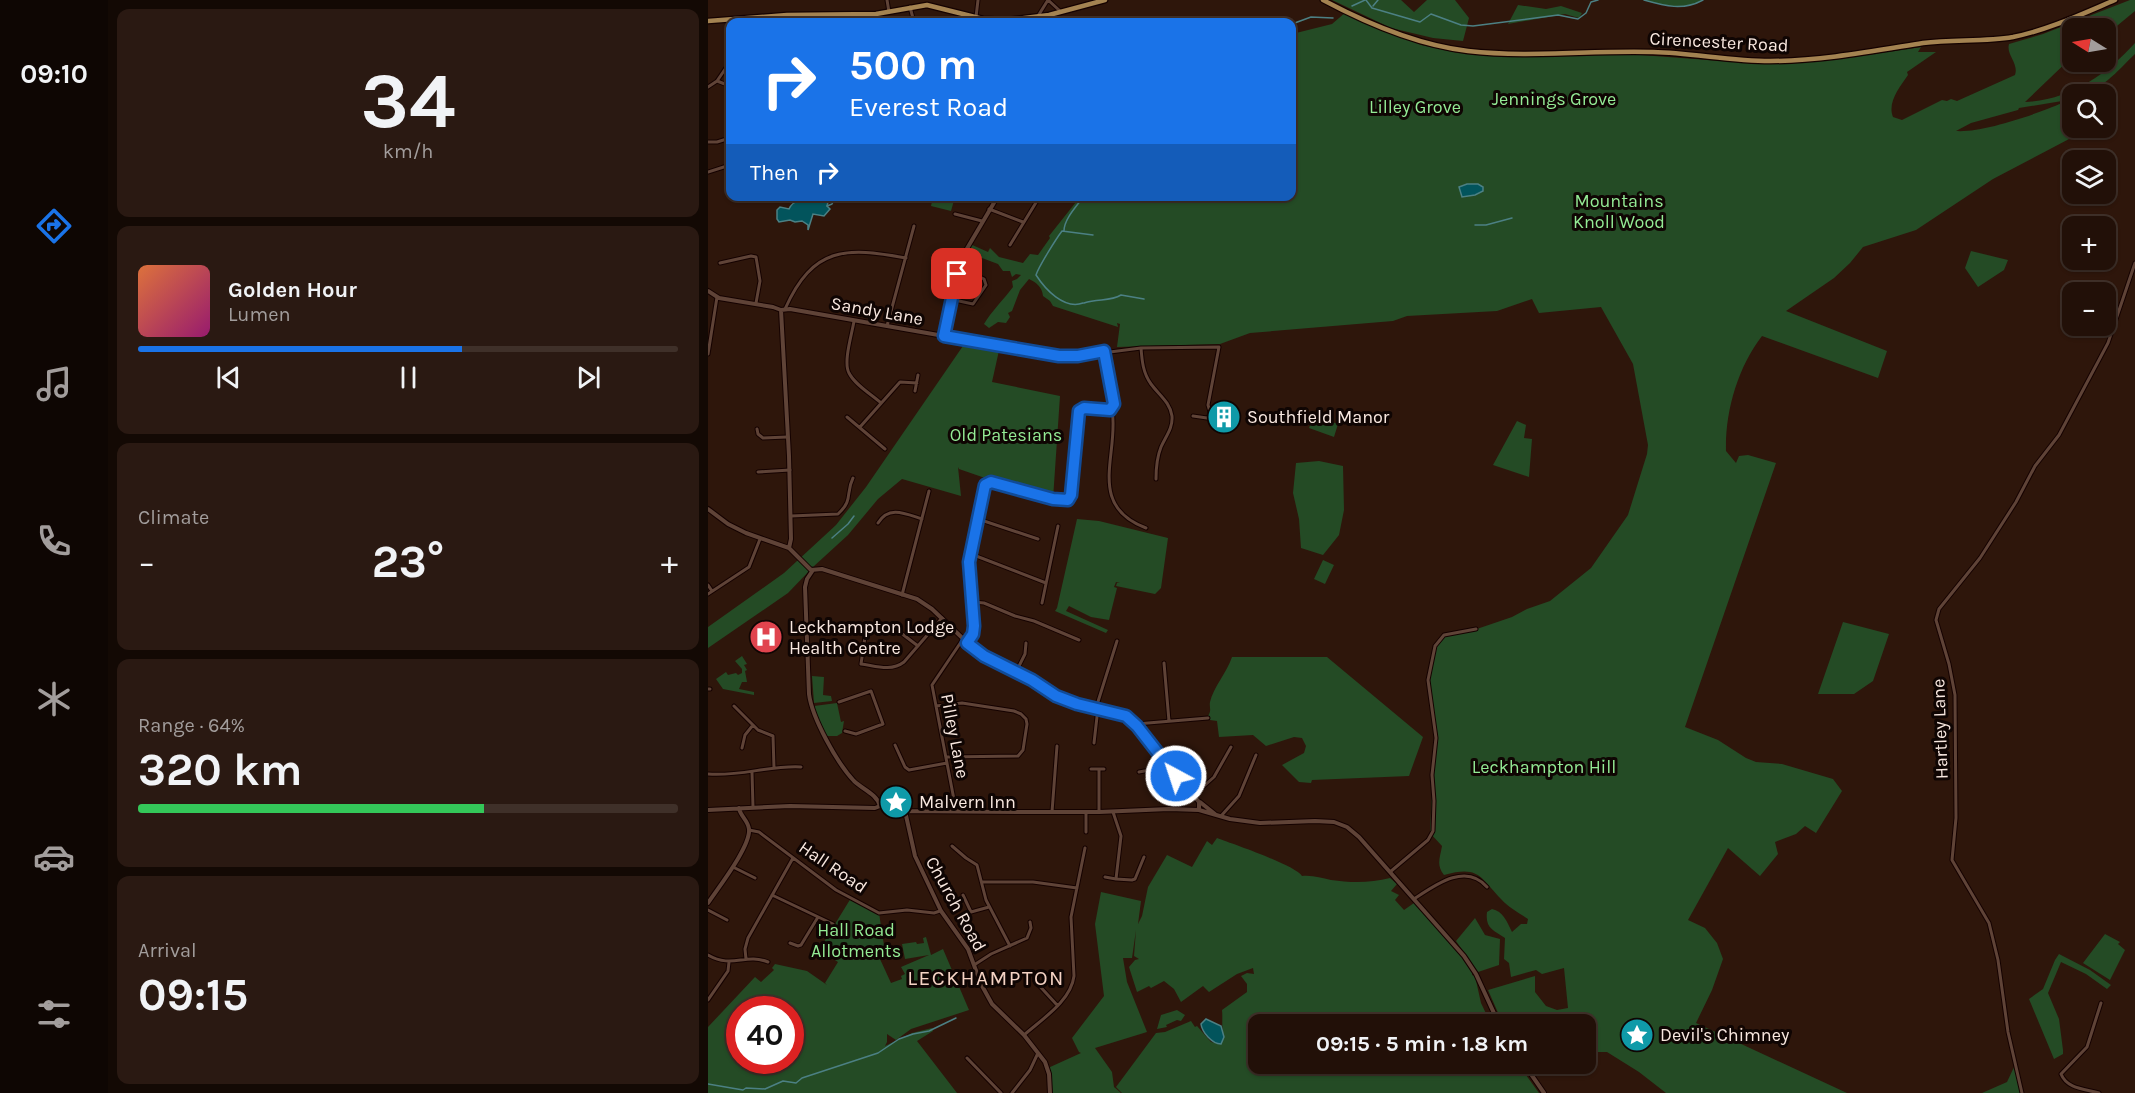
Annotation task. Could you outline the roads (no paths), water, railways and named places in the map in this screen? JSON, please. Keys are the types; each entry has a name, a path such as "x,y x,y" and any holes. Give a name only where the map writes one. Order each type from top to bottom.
{"main road":[{"path":"1037,18 1105,0"},
{"name":"Cirencester Road","path":"1323,0 1341,10 1398,33 1435,45 1469,51 1583,54 1652,52 1773,61 1825,57 1948,40 2011,37 2041,30 2115,0"},
{"path":"748,18 876,14 923,2 980,18"},
{"path":"708,21 726,20"}],"street":[{"path":"887,0 889,12"},
{"path":"976,17 978,0"},
{"path":"1037,18 1048,0 1061,13"},
{"path":"910,7 913,18"},
{"path":"876,14 876,18"},
{"path":"708,87 717,81 726,68"},
{"path":"717,81 726,84"},
{"path":"708,142 726,139"},
{"path":"708,172 726,166"},
{"path":"944,336 959,267 967,247 995,201"},
{"path":"1010,245 1037,201"},
{"path":"989,210 1023,222"},
{"path":"955,214 982,221"},
{"path":"886,326 914,226"},
{"path":"789,548 790,470 783,309 804,276 816,265 833,256 862,251 906,258"},
{"path":"720,262 755,256 760,281 756,303"},
{"name":"Hartley Lane","path":"2022,1093 2008,1032 1998,960 1989,923 1952,860 1956,818 1955,695 1936,618 1939,609 1980,558 2016,502 2035,466 2059,435 2108,343 2135,263"},
{"path":"950,300 973,304 986,285 984,279 959,267"},
{"path":"708,291 717,297 708,354"},
{"name":"Sandy Lane","path":"717,297 1059,356 1078,356 1142,348 1219,347 1208,405 1211,415 1207,418 1192,416"},
{"path":"854,321 847,362 848,369 852,377 881,403"},
{"path":"1142,348 1142,363 1147,377 1167,402 1172,416 1171,428 1158,455 1156,479"},
{"path":"1104,351 1114,404 1108,473 1111,493 1117,507 1128,521 1146,528"},
{"path":"915,391 918,375"},
{"path":"860,427 900,382 916,383"},
{"path":"967,643 974,631 969,562 984,486 991,482 1068,500 1071,495 1079,411 1084,408 1112,409"},
{"path":"847,417 885,449"},
{"path":"757,429 763,438 788,437"},
{"path":"758,472 790,470"},
{"path":"791,516 838,514 848,502 849,487 853,478"},
{"path":"902,595 929,491"},
{"path":"708,509 728,524 760,539 789,548 813,570 822,569 923,602 984,656 1056,696 1077,704 1122,714 1136,724 1166,764 1199,802 1215,815"},
{"path":"878,523 885,514 893,512 922,519"},
{"path":"978,519 1038,539"},
{"path":"1042,603 1058,526"},
{"path":"708,585 710,592 749,567 760,539"},
{"path":"971,554 1046,583"},
{"path":"813,570 805,587 809,694 812,710 844,768 853,780 877,800 880,806"},
{"path":"973,602 984,603 1079,640"},
{"path":"918,646 897,630 869,632 865,637 861,664 894,668 904,662 918,646 942,618"},
{"path":"1390,872 1428,840 1433,831 1432,775 1436,738 1428,680 1436,646 1444,635 1476,629"},
{"name":"Pilley Lane","path":"956,810 932,687 933,681 963,639"},
{"path":"1094,743 1097,708 1117,641"},
{"path":"1016,672 1025,654 1026,643"},
{"path":"1164,663 1169,721"},
{"path":"839,702 871,691 883,724 854,734 845,730"},
{"path":"936,706 958,703 1014,711 1023,715 1027,721 1023,750 1018,756 946,757"},
{"path":"734,706 763,733 774,734 774,768"},
{"path":"1136,724 1208,718"},
{"path":"742,748 745,735 753,725"},
{"path":"895,745 905,767 909,770 947,763"},
{"path":"1052,812 1057,746"},
{"path":"1194,795 1214,777 1231,747"},
{"path":"1221,816 1239,796 1256,755"},
{"path":"1139,772 1161,768 1166,764"},
{"path":"708,774 801,768"},
{"path":"1091,769 1104,769"},
{"path":"1099,769 1099,812"},
{"path":"752,772 753,807"},
{"path":"1199,802 1199,810"},
{"path":"708,810 753,807 875,808 880,806 905,811 1113,812 1169,809 1199,810 1260,823 1315,821 1338,824 1356,834 1471,966 1493,1014"},
{"path":"708,903 733,867 749,830 739,808"},
{"name":"Church Road","path":"905,811 915,856 941,911 968,949 981,984 992,1004 1024,1035 1049,1071 1050,1093"},
{"path":"1086,812 1086,832"},
{"path":"1113,812 1121,836 1116,879"},
{"name":"Hall Road","path":"749,830 759,832 836,890 879,913 907,910 934,914 941,911"},
{"path":"952,846 977,865 989,907 1010,946"},
{"path":"1024,1035 1057,1005 1068,993 1073,982 1071,917 1086,848"},
{"path":"1105,877 1132,880 1137,876 1144,857"},
{"path":"746,960 746,943 793,858"},
{"path":"733,867 755,878"},
{"path":"1413,899 1461,874 1476,877 1486,886"},
{"path":"982,882 1033,882 1077,888"},
{"path":"772,895 833,924"},
{"path":"963,895 971,912 989,907"},
{"path":"708,910 727,920"},
{"path":"790,943 801,945 818,917"},
{"path":"974,965 991,954 1027,938 1031,928 1030,922"},
{"path":"708,955 720,961 758,958 768,962"},
{"path":"708,1000 728,971 729,962"},
{"path":"1035,981 1057,1005"},
{"path":"2099,1093 2070,1086 2061,1074 2087,1047 2101,1003"},
{"path":"1012,1093 1030,1070 1038,1053"},
{"path":"967,1058 1000,1093"},
{"path":"1531,1074 1544,1093"}],"water":[{"path":"1478,184 1483,187 1483,191 1462,197 1459,187"},
{"path":"797,201 828,201 827,206 830,209 824,216 813,214 808,230 808,225 802,221 779,222 777,219 777,210 780,207 789,209"},
{"path":"1206,1019 1221,1026 1224,1037 1221,1044 1211,1040 1203,1030 1201,1024"}],"waterway":[{"path":"1352,6 1365,0"},
{"path":"1366,0 1372,8 1420,22 1431,14 1461,25 1473,26 1558,15 1578,19 1586,13 1591,2 1598,0"},
{"path":"1373,6 1378,0"},
{"path":"1644,0 1667,6 1688,5 1703,0"},
{"path":"1296,23 1311,17 1333,18"},
{"path":"827,206 834,201"},
{"path":"1064,231 1068,217 1080,201"},
{"path":"1475,225 1486,225 1512,218"},
{"path":"1083,303 1069,304 1062,301 1050,292 1036,275 1062,231 1093,235"},
{"path":"1084,303 1121,295 1144,299"},
{"path":"832,538 854,516"},
{"path":"708,1084 743,1090 746,1088 765,1089 783,1081 796,1083 802,1078 878,1053 899,1039 929,1031 956,1018"}],"place":[{"name":"Southfield Manor","path":"1224,417"},
{"name":"Leckhampton Lodge Health Centre","path":"766,637"},
{"name":"Malvern Inn","path":"896,802"},
{"name":"Devil's Chimney","path":"1637,1035"}],"district":[{"name":"LECKHAMPTON","path":"986,978"}],"park label":[{"name":"Jennings Grove","path":"1554,99"},
{"name":"Lilley Grove","path":"1415,107"},
{"name":"Mountains Knoll Wood","path":"1619,211"},
{"name":"Old Patesians","path":"1006,435"},
{"name":"Leckhampton Hill","path":"1544,767"},
{"name":"Hall Road Allotments","path":"856,940"}]}
